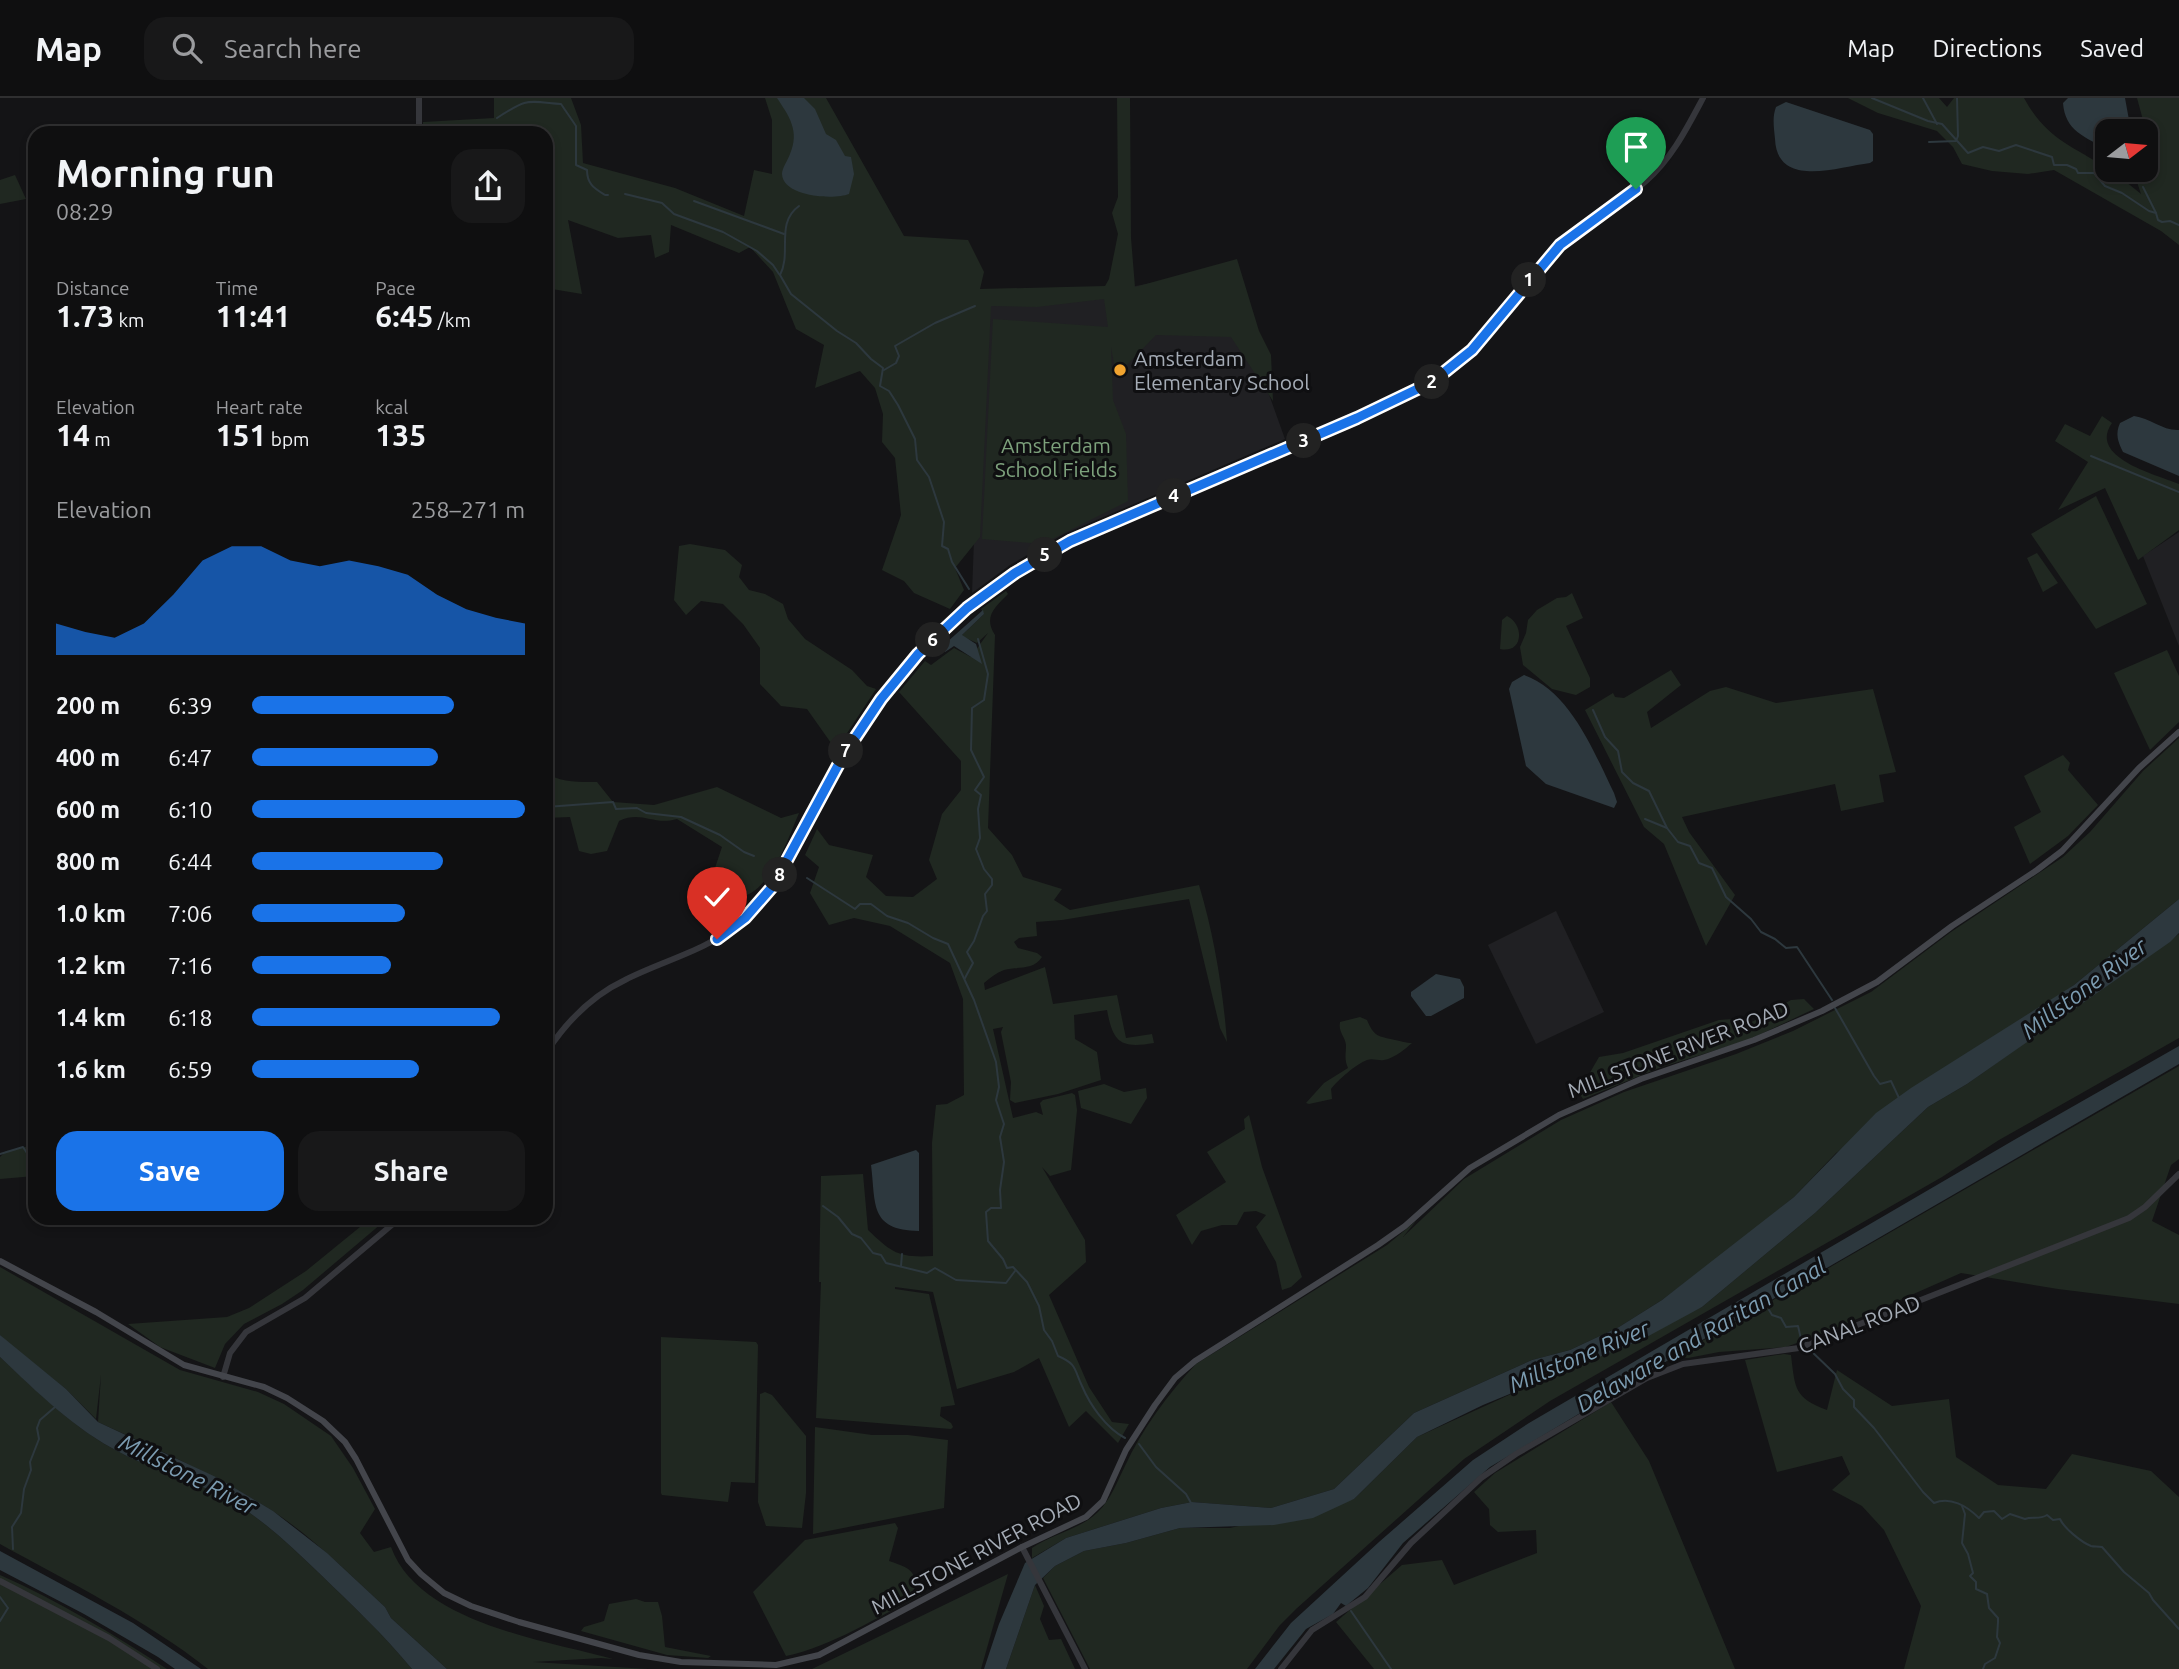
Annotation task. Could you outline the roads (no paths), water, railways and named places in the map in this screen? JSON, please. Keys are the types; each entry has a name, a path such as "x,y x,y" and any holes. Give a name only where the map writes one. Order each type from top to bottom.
{"main road":[{"name":"MILLSTONE RIVER ROAD","path":"0,1261 90,1308 173,1360 199,1371 256,1384 312,1413 332,1428 356,1459 408,1560 444,1593 471,1606 519,1622 652,1658 695,1663 787,1664 849,1641 1022,1547 1086,1517 1097,1508 1108,1492 1126,1450 1154,1405 1175,1378 1195,1361 1378,1245 1405,1226 1470,1168 1559,1115 1622,1086 1727,1051 1782,1029 1877,982 1952,926 2038,870 2062,851 2138,768 2179,732"}],"street":[{"path":"419,98 419,126"},
{"path":"553,1044 572,1019 598,996 624,980 706,946 750,913 779,876 843,756 874,709 918,654 967,608 1015,573 1070,541 1357,418 1414,392 1443,375 1472,350 1560,245 1636,189 1659,168 1678,144 1703,98"},
{"name":"CANAL ROAD","path":"1281,1669 1312,1630 1365,1597 1411,1543 1481,1478 1516,1454 1628,1389 1676,1365 1799,1348 1971,1282 2129,1218 2145,1207 2179,1174"},
{"path":"223,1377 230,1353 246,1332 305,1298 392,1225"},
{"path":"1022,1547 1085,1669"},
{"path":"0,1581 102,1634 157,1669"}],"water":[{"path":"777,98 804,98 815,109 826,134 836,140 845,156 851,157 854,174 849,194 832,197 810,195 791,188 785,182 782,172 794,138 792,124"},
{"path":"2068,98 2125,98 2129,119 2095,119 2095,143 2072,127 2063,103"},
{"path":"1786,102 1870,130 1873,134 1873,161 1811,171 1798,170 1786,164 1778,155 1774,115 1776,107"},
{"path":"2134,416 2167,429 2179,430 2179,476 2123,452 2118,438 2118,427 2120,423"},
{"path":"983,610 984,614 962,635 976,644 982,664 954,646 945,652 943,648 946,643"},
{"path":"1524,675 1555,694 1579,725 1614,793 1617,802 1614,808 1546,784 1526,766 1509,689 1512,682"},
{"name":"Millstone River","path":"2179,899 2179,933 2170,942 1967,1084 1928,1107 1815,1213 1702,1307 1643,1339 1483,1405 1417,1437 1354,1499 1313,1518 1274,1525 1180,1528 1084,1551 1055,1566 1035,1585 1006,1669 984,1669 999,1624 1025,1563 1066,1538 1161,1508 1192,1502 1271,1508 1334,1489 1414,1413 1532,1360 1570,1350 1619,1327 1662,1300 1794,1197 1876,1113 2074,985"},
{"path":"1436,974 1460,979 1464,987 1464,998 1431,1016 1426,1016 1411,996 1411,992"},
{"name":"Delaware and Raritan Canal","path":"2179,1046 2179,1064 1692,1346 1490,1467 1403,1543 1368,1588 1346,1606 1341,1603 1333,1614 1306,1629 1274,1669 1255,1669 1291,1623 1473,1460 1529,1423"},
{"path":"916,1150 919,1153 919,1231 891,1226 883,1220 875,1203 871,1165"},
{"name":"Millstone River","path":"0,1335 66,1389 98,1422 218,1478 273,1511 327,1553 385,1607 391,1618 447,1669 412,1669 367,1620 300,1555 249,1512 209,1490 121,1453 72,1422 0,1357"},
{"path":"0,1551 133,1623 201,1669 175,1669 84,1614 0,1570"}],"waterway":[{"path":"1872,98 1942,124 1968,153 1983,147 1999,151 2016,145 2052,157 2054,165 2067,165 2078,173 2094,173 2105,186 2156,213 2158,220 2179,225"},
{"path":"1923,98 1937,124"},
{"path":"1929,142 1956,141 1957,98"},
{"path":"497,118 527,102 561,104 576,126 576,165 587,170 588,179 594,188 608,195"},
{"path":"2143,187 2156,213"},
{"path":"625,194 662,203 674,214 723,232 757,251 779,274"},
{"path":"694,201 784,234"},
{"path":"799,206 788,221 785,257 780,275 791,294 856,343 883,368 880,386 889,391 915,439 917,460 929,477 944,522 942,546 948,549 952,562 969,589"},
{"path":"884,370 896,363 899,356 895,346 935,323 975,306"},
{"path":"2091,456 2179,492"},
{"path":"965,978 973,963 967,952 987,911 985,894 992,885 992,879 984,869 976,849 980,838 978,809 981,795 975,790 984,777 971,750 972,708 984,700 988,674 978,639"},
{"path":"1593,710 1605,737 1618,751 1622,772 1633,783 1649,791 1667,828 1678,842 1690,846 1699,863 1712,868 1726,897 1751,919 1761,932 1786,948 1797,947 1832,1000"},
{"path":"553,806 613,802 616,809 637,808 646,813 681,817 720,835 754,856"},
{"path":"1645,819 1667,828"},
{"path":"807,878 855,909 860,904 871,904 887,916 908,923 948,944 974,1000 996,1062 999,1087 996,1100 1004,1124 1000,1137 1004,1162 1000,1190 1001,1208 991,1208 986,1212 988,1241 1007,1268 1013,1267 1027,1282 1039,1306 1044,1330 1058,1356 1074,1368 1099,1415 1125,1438"},
{"path":"1835,1008 1874,1076 1880,1084 1891,1081 1899,1098"},
{"path":"0,1154 23,1147 28,1153"},
{"path":"823,1206 838,1217 852,1234 861,1238 873,1253 881,1255 886,1263 927,1273 935,1268 956,1280 1006,1283 1015,1271"},
{"path":"901,1266 902,1254"},
{"name":"Delaware and Raritan Canal","path":"1769,1310 1772,1315 1781,1318 1786,1327 1798,1326 1801,1339 1805,1342"},
{"path":"1808,1348 1835,1374 1843,1389 1854,1400 1854,1407 1934,1503 1958,1503 1979,1518 1984,1512 1994,1511 2002,1519 2010,1514 2025,1519 2047,1515 2053,1520 2060,1519 2082,1541 2091,1546 2102,1547 2124,1572 2149,1593 2179,1629"},
{"path":"13,1549 12,1527 21,1513 24,1489 31,1470 30,1462 39,1439 37,1428 40,1420 55,1407"},
{"path":"1139,1444 1156,1467 1186,1494 1191,1503"},
{"path":"1962,1506 1965,1514 1962,1543 1973,1573 1970,1576 1976,1582 1976,1589 1987,1594 1989,1608 1998,1618 1997,1637 2000,1643 1995,1658 1985,1664 1983,1669"},
{"path":"0,1597 8,1608 0,1621"},
{"path":"1351,1611 1391,1669"}],"place":[{"name":"Amsterdam Elementary School","path":"1120,370"}],"park label":[{"name":"Amsterdam School Fields","path":"1056,457"}]}
